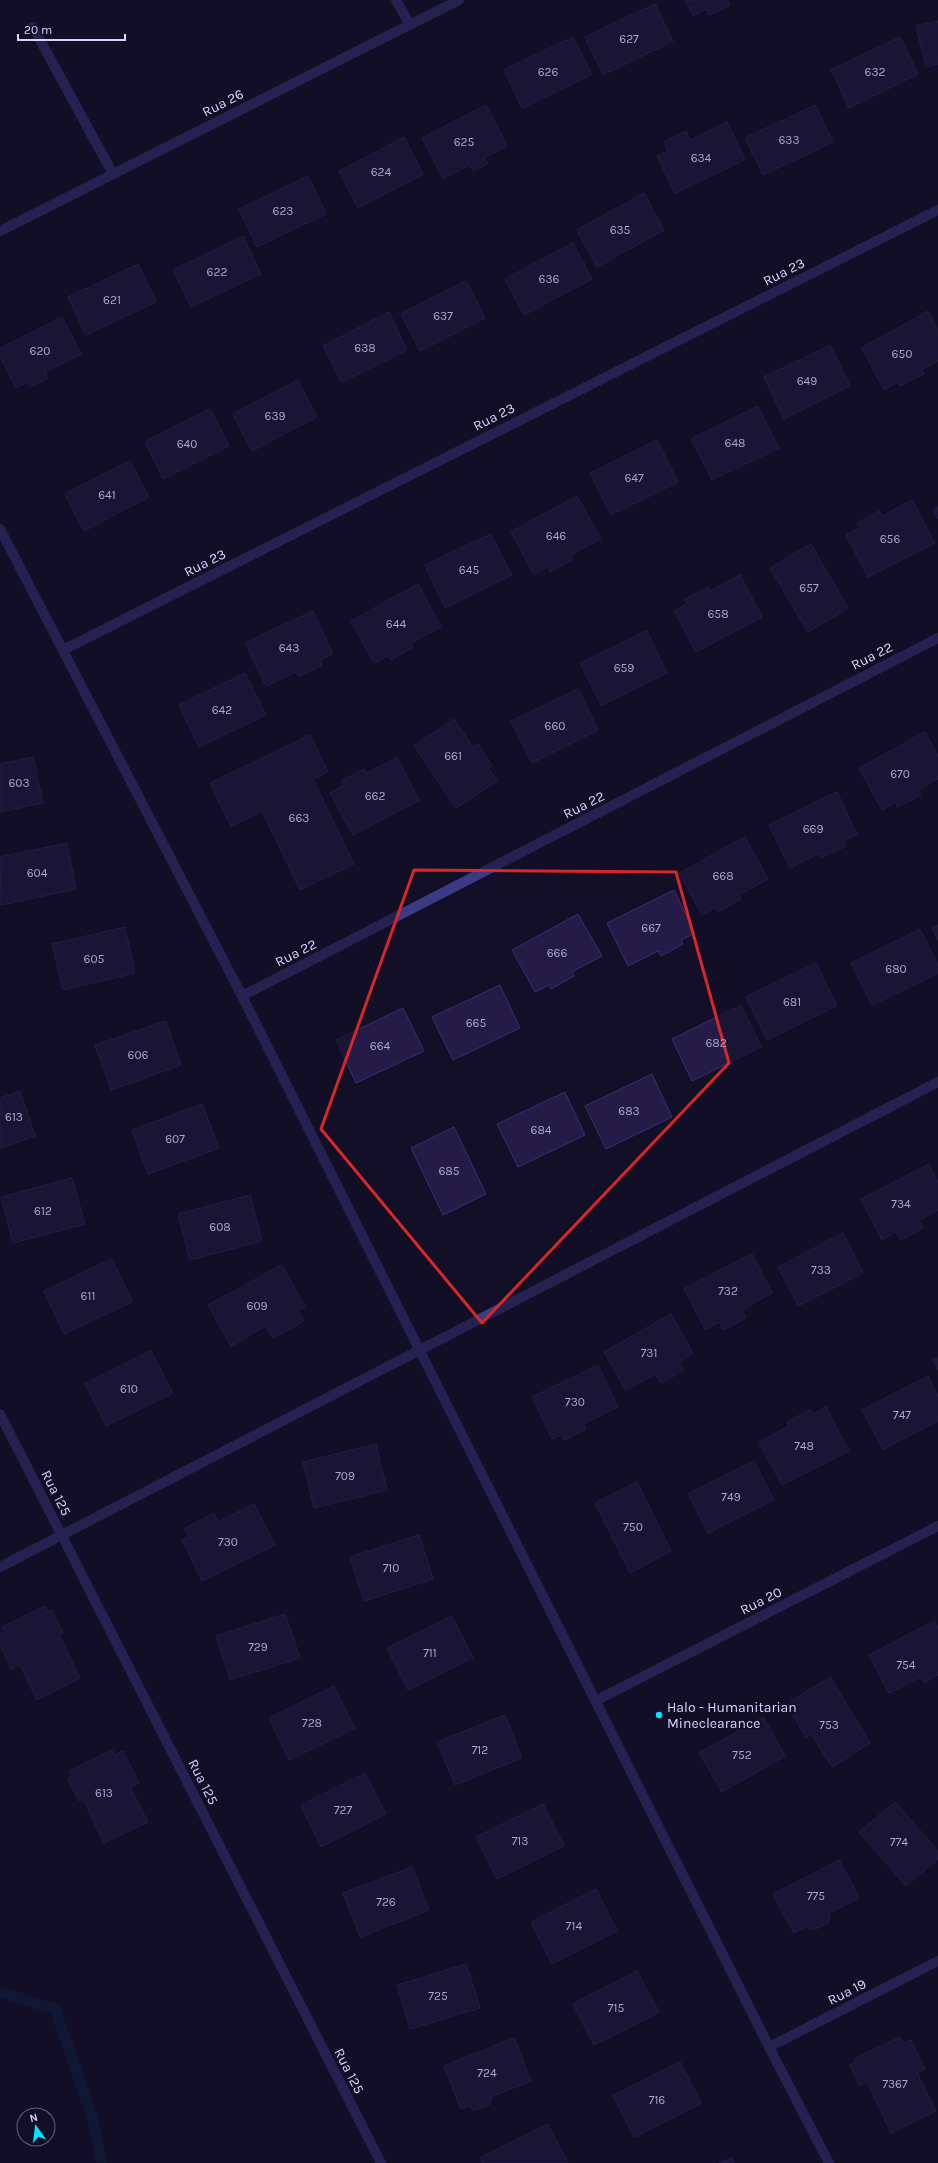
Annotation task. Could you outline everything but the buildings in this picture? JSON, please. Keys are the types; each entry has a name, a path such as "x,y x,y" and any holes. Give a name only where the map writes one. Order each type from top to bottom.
{"street":[{"path":"396,0 410,25"},
{"name":"Rua 26","path":"0,231 459,0"},
{"path":"33,26 113,174"},
{"name":"Rua 23","path":"63,650 938,210"},
{"path":"0,529 242,996 597,1700 769,2047 829,2163"},
{"name":"Rua 22","path":"242,996 938,638"},
{"path":"0,1567 938,1082"},
{"name":"Rua 125","path":"0,1414 381,2163"},
{"name":"Rua 20","path":"597,1700 938,1526"},
{"name":"Rua 19","path":"769,2047 938,1961"}],"highlighted area":[{"path":"414,870 676,872 729,1063 482,1323 321,1129"}],"waterway":[{"path":"0,1992 55,2009 92,2117 102,2163"}],"place":[{"name":"Halo - Humanitarian Mineclearance","path":"659,1715"}]}
